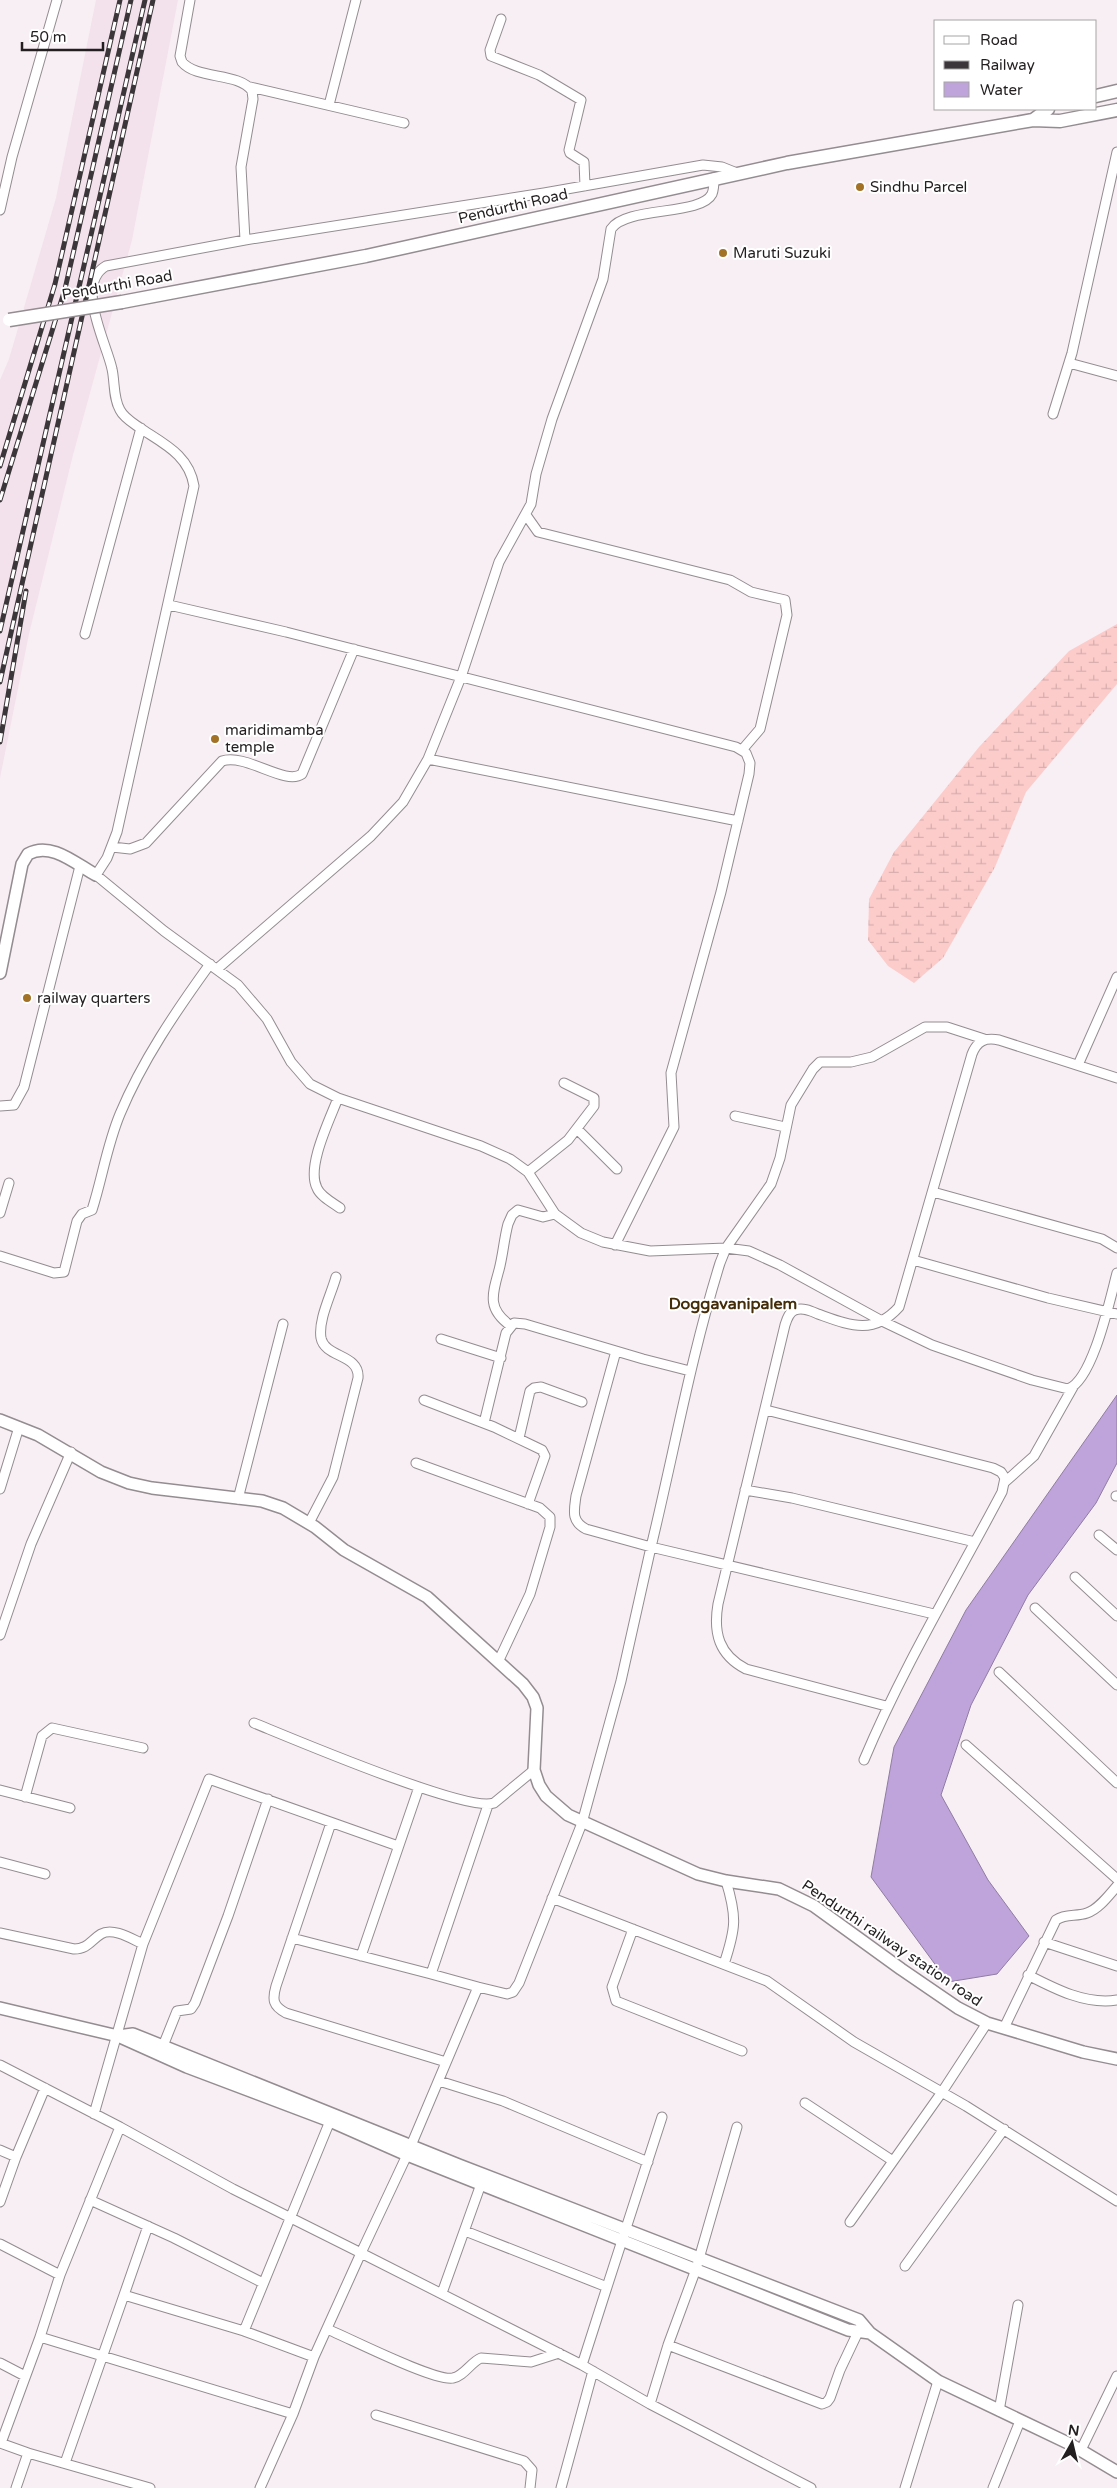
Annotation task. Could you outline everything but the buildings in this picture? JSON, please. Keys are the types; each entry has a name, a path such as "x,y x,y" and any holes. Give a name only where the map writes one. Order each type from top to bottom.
{"main road":[{"path":"1097,96 1117,91"},
{"name":"Pendurthi Road","path":"1033,120 1047,110"},
{"name":"Pendurthi Road","path":"4,321 122,302 366,256 737,173 1033,120 1060,121 1117,110"}],"street":[{"path":"0,210 12,157 57,0"},
{"path":"190,0 180,56 182,62 197,71 250,87 404,123"},
{"path":"329,105 356,0"},
{"path":"501,19 490,50 491,56 539,75 581,100 569,150 570,153 584,162 585,186"},
{"path":"245,240 241,167 253,99 250,87"},
{"path":"1053,414 1069,363 1117,152"},
{"path":"96,875 112,847 169,605 194,486 188,466 182,457 140,428 120,410 112,368 93,314 94,285 99,272 112,265 245,240 585,186 703,165 722,167 737,173"},
{"path":"0,1256 54,1273 64,1272 77,1221 82,1214 92,1210 115,1129 124,1106 150,1056 185,998 214,966 371,836 403,802 428,759 461,677 490,584 505,550 531,504 538,467 552,419 603,279 611,229 620,222 637,216 687,207 706,200 713,192 714,178"},
{"path":"1069,363 1117,376"},
{"path":"85,634 140,428"},
{"path":"526,515 538,532 730,580 751,592 785,600 788,615 760,729 742,750"},
{"path":"169,605 354,649 742,750 746,753 750,763 722,892 671,1073 674,1127 615,1245"},
{"path":"112,847 130,849 146,843 222,761 232,758 295,777 302,774 354,649"},
{"path":"428,759 738,821"},
{"path":"0,973 22,864 26,856 32,851 44,849 53,851 96,875 164,931 238,985 267,1019 303,1080 320,1091 338,1098 481,1146 510,1159 528,1172 555,1214 581,1233 615,1245 650,1251 726,1248 748,1251 765,1257 882,1321 932,1345 1057,1388 1073,1387"},
{"path":"0,1106 14,1105 24,1087 80,866"},
{"path":"1078,1065 1117,977"},
{"path":"292,1938 503,1994 510,1993 515,1989 582,1823 621,1682 690,1371 717,1272 726,1248 771,1184 780,1158 785,1127 794,1098 813,1069 820,1062 851,1062 872,1057 926,1026 947,1027 984,1039 999,1040 1117,1078"},
{"path":"886,1706 746,1669 734,1663 723,1650 716,1630 718,1604 766,1410 784,1325 793,1311 810,1311 843,1323 860,1326 882,1321 898,1307 914,1260 974,1047 984,1039"},
{"path":"528,1172 551,1155 591,1112 595,1102 590,1095 564,1082"},
{"path":"338,1098 319,1147 314,1180 319,1192 340,1208"},
{"path":"735,1116 785,1127"},
{"path":"577,1129 617,1169"},
{"path":"0,1213 9,1183"},
{"path":"932,1192 1102,1239 1117,1248"},
{"path":"511,1326 501,1319 496,1311 493,1297 500,1253 512,1215 518,1210 543,1216 555,1214"},
{"path":"914,1260 1117,1314"},
{"path":"1005,1482 1034,1456 1073,1387 1081,1379 1107,1312 1117,1273"},
{"path":"309,1523 333,1477 359,1372 355,1365 326,1347 321,1336 322,1325 336,1278"},
{"path":"484,1423 506,1333 511,1326 520,1322 690,1371"},
{"path":"238,1499 282,1324"},
{"path":"441,1339 501,1358"},
{"path":"616,1351 576,1496 574,1519 578,1525 586,1529 651,1547 934,1614"},
{"path":"519,1438 530,1392 534,1388 541,1387 582,1402"},
{"path":"424,1400 540,1447 544,1452 528,1504"},
{"path":"766,1410 993,1468 1003,1474 1005,1482 1002,1492 934,1614 886,1706 864,1760"},
{"name":"Pendurthi railway station road","path":"0,1420 38,1435 71,1452 102,1472 129,1483 152,1488 272,1504 309,1523 344,1550 427,1597 499,1660 523,1684 537,1708 534,1770 539,1785 546,1796 568,1815 698,1874 726,1881 779,1889 795,1895 814,1906 950,2002 986,2023 1083,2052 1117,2059"},
{"path":"0,1489 19,1427"},
{"path":"0,1635 31,1544 71,1452"},
{"path":"416,1463 544,1510 548,1514 551,1522 530,1594 499,1660"},
{"path":"745,1490 801,1500 975,1542"},
{"path":"1099,1535 1117,1550"},
{"path":"1075,1577 1117,1616"},
{"path":"1035,1608 1117,1686"},
{"path":"999,1672 1117,1783"},
{"path":"254,1723 420,1787 474,1804 488,1806 502,1798 534,1770"},
{"path":"25,1797 42,1736 52,1728 143,1748"},
{"path":"966,1745 1117,1879"},
{"path":"94,2114 143,1944 209,1779 398,1846"},
{"path":"361,1956 420,1787"},
{"path":"0,1790 70,1808"},
{"path":"163,2046 177,2011 191,2009 195,2003 228,1916 268,1799"},
{"path":"431,1974 488,1806"},
{"path":"332,1823 292,1938 273,2000 279,2009 446,2062"},
{"path":"0,1862 45,1874"},
{"path":"724,1964 734,1934 735,1923 726,1881"},
{"path":"1004,2028 1052,1925 1060,1917 1088,1913 1101,1904 1117,1886"},
{"path":"552,1898 767,1982 840,2033 1004,2129 1117,2201"},
{"path":"633,1929 612,1988 616,2001 742,2051"},
{"path":"0,1933 74,1949 82,1949 100,1935 111,1932 143,1944"},
{"path":"1044,1942 1117,1966"},
{"path":"1028,1976 1082,1998 1102,2002 1117,2000"},
{"path":"260,2488 293,2414 314,2357 409,2150 478,1986"},
{"path":"0,2008 118,2036 187,2067 409,2150 697,2264 859,2320 864,2332 938,2381 1081,2450 1117,2472"},
{"path":"850,2222 942,2092 986,2023"},
{"path":"118,2036 133,2034 409,2150 481,2184 625,2235"},
{"path":"0,2065 290,2218 559,2353 650,2404 811,2488"},
{"path":"439,2081 503,2101 648,2162"},
{"path":"0,2202 16,2157 45,2088"},
{"path":"805,2103 893,2161"},
{"path":"582,2365 662,2117"},
{"path":"244,2331 330,2121"},
{"path":"120,2127 60,2275 40,2336 0,2443 28,2453 150,2488"},
{"path":"650,2404 668,2345 697,2264 737,2127"},
{"path":"905,2266 1004,2129"},
{"path":"0,2150 16,2157"},
{"path":"442,2293 481,2184"},
{"path":"90,2200 148,2226 264,2283"},
{"path":"65,2463 148,2226"},
{"path":"465,2230 607,2287"},
{"path":"0,2244 60,2275"},
{"path":"124,2295 244,2331 314,2357"},
{"path":"999,2411 1018,2306"},
{"path":"327,2329 423,2370 451,2378 460,2375 481,2358 531,2362 559,2353"},
{"path":"668,2345 822,2404 830,2398 840,2370 864,2332"},
{"path":"40,2336 293,2414"},
{"path":"0,2363 25,2376"},
{"path":"561,2488 592,2371"},
{"path":"1081,2450 1117,2376"},
{"path":"905,2488 938,2381"},
{"path":"376,2415 524,2461 532,2470 530,2488"},
{"path":"993,2488 1020,2421"},
{"path":"16,2488 28,2453"}],"shaded area":[{"path":"96,0 178,0 132,240 73,455 29,634 0,778 0,380 9,359 56,198"}],"green space":[{"path":"1117,624 1117,684 1026,792 995,867 943,958 914,983 888,966 868,940 869,899 894,852 979,747 1069,651"}],"water":[{"path":"1117,1395 1117,1463 1096,1503 1028,1595 971,1705 941,1795 988,1880 1029,1936 997,1974 948,1982 871,1877 894,1747 966,1610"}],"railway":[{"path":"0,466 55,284 120,0"},
{"path":"0,500 65,289 131,0"},
{"path":"0,631 145,0"},
{"path":"0,682 153,0"},
{"path":"0,742 26,591"}],"place":[{"name":"Sindhu Parcel","path":"860,187"},
{"name":"Maruti Suzuki","path":"723,253"},
{"name":"maridimamba temple","path":"215,739"},
{"name":"railway quarters","path":"27,998"}],"district":[{"name":"Doggavanipalem","path":"733,1303"}]}
